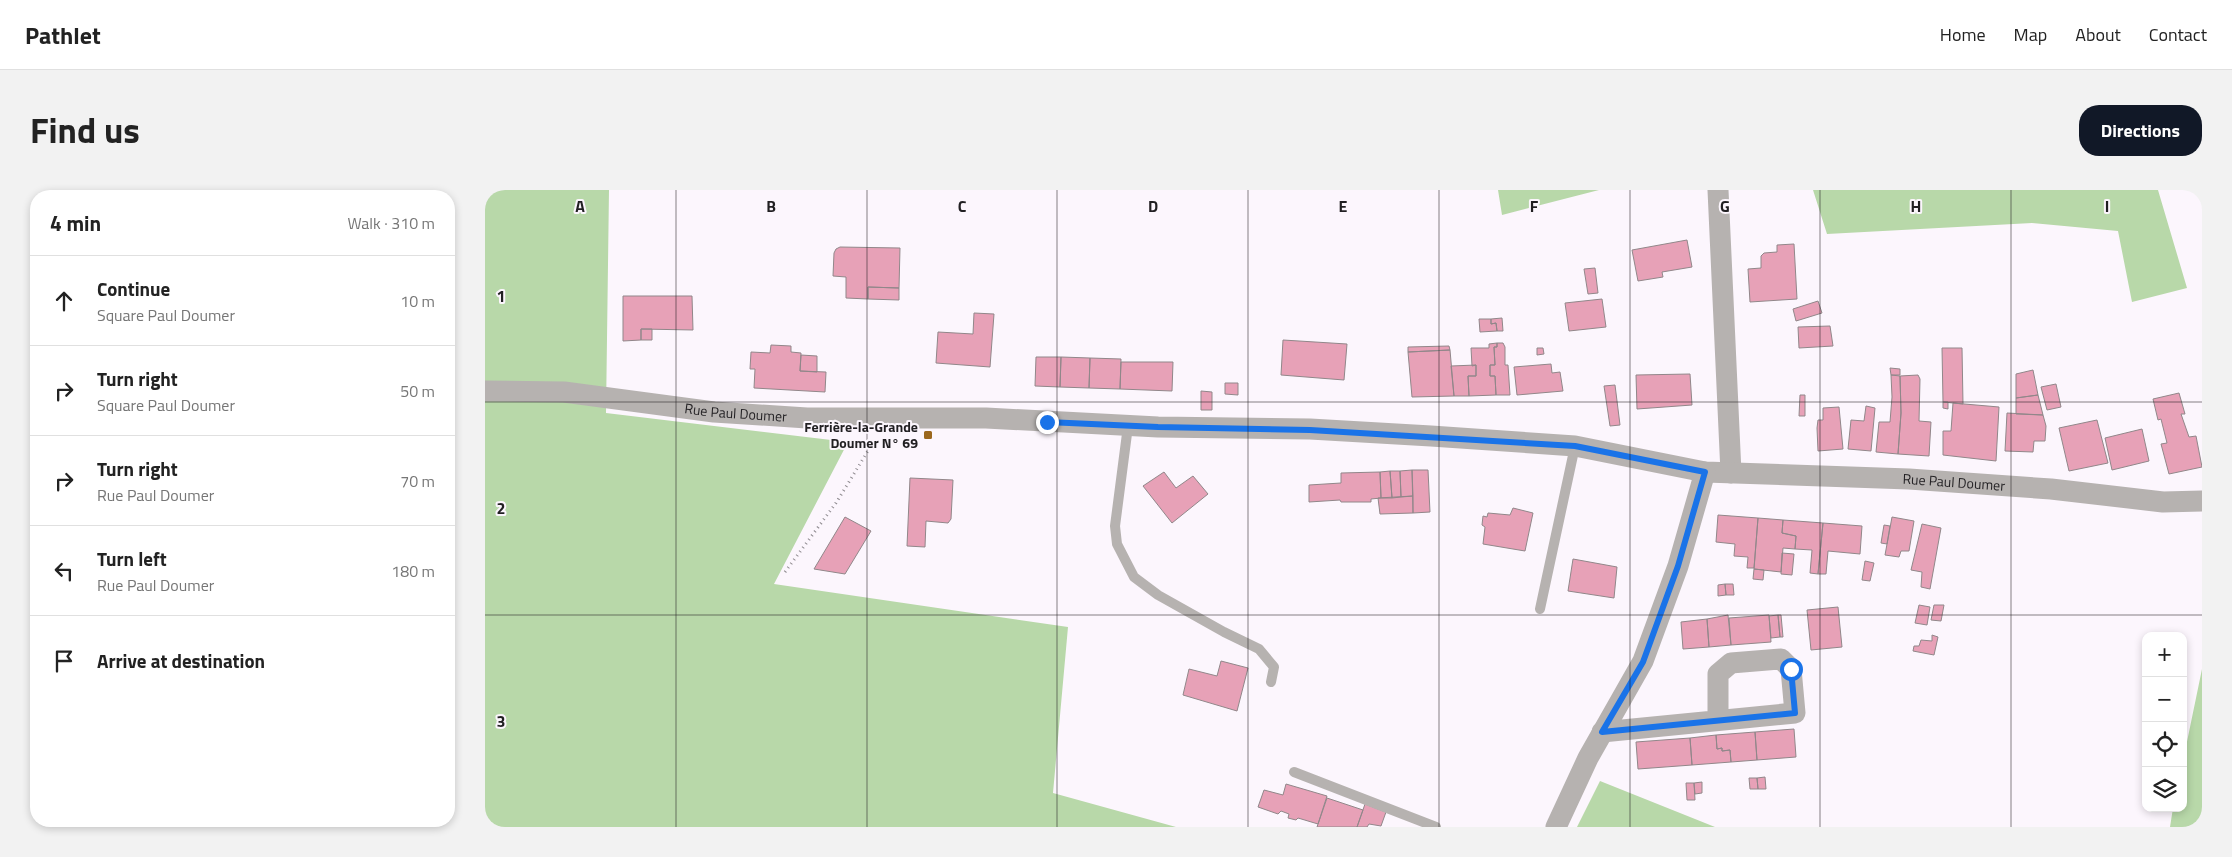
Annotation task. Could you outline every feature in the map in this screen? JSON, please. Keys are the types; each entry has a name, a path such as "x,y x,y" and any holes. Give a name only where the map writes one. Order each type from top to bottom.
{"street":[{"path":"1718,190 1731,473"},
{"name":"Rue Paul Doumer","path":"485,391 564,392 714,412 807,418 986,418 1128,426 1310,430 1575,446 1705,472 1909,479 2051,489 2163,502 2202,501"},
{"path":"1556,827 1588,758 1643,662 1678,566 1705,472"},
{"path":"1602,732 1718,720"}],"lane":[{"path":"1128,426 1115,526 1117,544 1134,577 1166,600 1259,649 1274,667 1271,682"},
{"path":"1540,609 1575,446"},
{"path":"1294,772 1436,827"}],"path":[{"path":"785,572 836,503 887,419"}],"green space":[{"path":"485,190 609,190 606,413 848,442 774,584 1068,627 1053,793 1176,827 485,827"},
{"path":"1498,190 1599,190 1502,215"},
{"path":"1813,190 2158,190 2187,288 2132,302 2118,231 2032,223 1827,234"},
{"path":"2202,669 2202,827 2170,827 2172,812 2187,812 2187,742"},
{"path":"1600,781 1715,827 1577,827"}],"building":[{"path":"1687,240 1692,267 1662,272 1663,277 1638,281 1632,250"},
{"path":"1794,244 1797,299 1750,302 1748,269 1761,268 1761,256 1764,253 1777,252 1777,245"},
{"path":"840,247 900,248 899,288 868,287 868,299 846,298 846,277 833,276 834,253"},
{"path":"1595,268 1598,293 1588,294 1584,269"},
{"path":"868,287 899,288 899,300 868,299"},
{"path":"623,296 692,296 693,330 641,329 641,340 623,341"},
{"path":"1602,299 1606,327 1569,331 1565,303"},
{"path":"1818,301 1822,313 1796,321 1793,309"},
{"path":"974,313 994,314 990,367 936,363 938,332 973,334"},
{"path":"1502,318 1503,331 1497,331 1496,323 1491,324 1491,319"},
{"path":"1479,319 1491,319 1491,324 1496,323 1497,331 1480,332"},
{"path":"1830,326 1833,346 1799,348 1798,327"},
{"path":"641,329 652,329 652,340 641,340"},
{"path":"1283,340 1347,344 1344,380 1281,375"},
{"path":"1497,343 1497,347 1494,347 1495,365 1490,365 1490,376 1495,376 1496,395 1469,396 1468,376 1476,376 1476,365 1472,366 1471,348 1489,348 1489,344"},
{"path":"1497,343 1503,343 1505,347 1505,365 1508,365 1510,395 1496,395 1495,376 1490,376 1490,365 1495,365 1494,347 1497,347"},
{"path":"771,345 791,346 791,352 801,353 800,371 826,372 825,392 754,388 755,369 750,369 751,352 770,353"},
{"path":"1449,346 1450,350 1408,352 1408,347"},
{"path":"1537,348 1543,348 1544,354 1537,355"},
{"path":"1942,348 1962,348 1963,404 1943,402"},
{"path":"1450,350 1454,396 1412,397 1408,352"},
{"path":"801,355 817,356 817,372 800,371"},
{"path":"1036,357 1061,357 1060,387 1035,386"},
{"path":"1061,357 1090,358 1089,388 1060,387"},
{"path":"1090,358 1121,359 1120,389 1089,388"},
{"path":"1121,362 1173,362 1172,391 1120,389"},
{"path":"1551,364 1552,373 1560,372 1563,391 1517,395 1514,367"},
{"path":"1476,365 1476,376 1468,376 1469,396 1454,396 1451,366"},
{"path":"1890,368 1900,369 1900,375 1891,375"},
{"path":"2033,370 2038,395 2016,398 2016,374"},
{"path":"1690,374 1692,405 1637,409 1636,375"},
{"path":"1891,375 1900,376 1901,413 1898,454 1876,452 1879,422 1890,422"},
{"path":"1918,375 1920,379 1919,421 1931,422 1929,456 1898,454 1901,413 1900,376"},
{"path":"1225,383 1238,383 1238,395 1225,394"},
{"path":"2056,384 2061,407 2047,410 2041,387"},
{"path":"1615,385 1620,425 1610,426 1604,386"},
{"path":"1201,391 1212,392 1212,410 1201,410"},
{"path":"2179,393 2185,414 2181,414 2189,437 2196,436 2202,467 2169,474 2161,444 2167,443 2161,419 2158,420 2153,399"},
{"path":"1800,395 1805,395 1805,416 1799,416"},
{"path":"2038,395 2043,415 2016,414 2016,398"},
{"path":"1943,402 1948,402 1948,409 1943,408"},
{"path":"1953,403 1999,407 1996,461 1943,455 1943,431 1951,431"},
{"path":"1866,406 1875,408 1871,451 1848,449 1851,420 1864,421"},
{"path":"1839,407 1843,449 1818,451 1817,428 1818,420 1823,420 1823,408"},
{"path":"2007,413 2043,415 2046,426 2045,441 2034,441 2033,452 2005,451"},
{"path":"2097,420 2108,463 2069,471 2059,428"},
{"path":"2142,429 2149,461 2112,470 2105,438"},
{"path":"1412,470 1428,470 1430,512 1413,513"},
{"path":"1412,470 1413,496 1401,497 1400,471"},
{"path":"1390,471 1392,498 1381,498 1380,472"},
{"path":"1390,471 1400,471 1401,497 1392,498"},
{"path":"1164,472 1176,488 1193,476 1208,494 1172,523 1143,486"},
{"path":"1380,472 1381,498 1371,499 1371,502 1341,502 1340,500 1309,502 1309,485 1341,483 1341,473"},
{"path":"910,478 953,480 951,519 948,523 926,521 925,547 907,546"},
{"path":"1413,496 1413,513 1380,514 1378,498"},
{"path":"1513,508 1533,513 1525,551 1483,544 1485,527 1482,525 1483,516 1487,517 1488,513 1510,515"},
{"path":"1718,515 1758,518 1754,568 1747,568 1748,557 1734,556 1735,544 1716,542"},
{"path":"845,517 871,531 845,574 814,569"},
{"path":"1892,517 1914,521 1909,551 1901,551 1899,557 1885,555"},
{"path":"1758,518 1783,520 1782,533 1796,536 1795,549 1783,548 1781,572 1754,569"},
{"path":"1783,520 1823,523 1818,574 1810,573 1812,550 1795,549 1796,536 1782,533"},
{"path":"1823,523 1862,526 1860,554 1828,551 1826,574 1818,574"},
{"path":"1922,524 1941,528 1930,589 1921,587 1922,572 1911,570"},
{"path":"1884,525 1890,526 1887,544 1881,543"},
{"path":"1782,553 1794,554 1792,575 1781,574"},
{"path":"1573,559 1617,567 1614,598 1568,591"},
{"path":"1865,561 1874,563 1870,581 1862,580"},
{"path":"1754,569 1764,570 1763,580 1753,579"},
{"path":"1725,584 1726,595 1718,596 1718,585"},
{"path":"1725,584 1733,584 1734,595 1726,595"},
{"path":"1919,605 1930,607 1927,625 1915,623"},
{"path":"1934,605 1944,605 1941,621 1931,620"},
{"path":"1838,607 1842,647 1811,650 1807,610"},
{"path":"1728,615 1731,645 1709,647 1707,619"},
{"path":"1769,615 1771,642 1731,645 1729,618"},
{"path":"1778,615 1780,637 1771,638 1769,616"},
{"path":"1778,615 1781,615 1783,637 1780,637"},
{"path":"1707,619 1709,647 1683,649 1681,622"},
{"path":"1932,635 1938,637 1934,655 1913,651 1914,646 1919,646 1921,640 1932,641"},
{"path":"1221,661 1248,668 1237,711 1183,695 1189,669 1217,676"},
{"path":"1794,729 1796,757 1757,760 1755,732"},
{"path":"1755,732 1757,760 1731,762 1730,750 1722,751 1722,748 1717,749 1716,735"},
{"path":"1716,735 1717,749 1722,748 1722,751 1730,750 1731,762 1692,765 1690,738"},
{"path":"1690,738 1692,765 1638,769 1636,742"},
{"path":"1765,777 1766,789 1758,789 1757,778"},
{"path":"1749,778 1757,778 1758,789 1750,789"},
{"path":"1702,782 1702,793 1695,794 1694,783"},
{"path":"1686,783 1694,783 1695,800 1687,800"},
{"path":"1286,784 1327,796 1318,824 1298,818 1296,820 1288,818 1289,814 1281,811 1278,814 1258,807 1264,790 1283,795"},
{"path":"1327,798 1363,810 1357,827 1317,827"},
{"path":"1365,804 1386,812 1381,826 1369,824 1367,827 1357,827"}],"place":[{"name":"Ferrière-la-Grande Doumer N° 69","path":"928,435"}],"route":[{"path":"1047,422 1158,427 1310,430 1575,446 1705,472 1678,566 1643,662 1602,732 1795,713 1791,669"}]}
